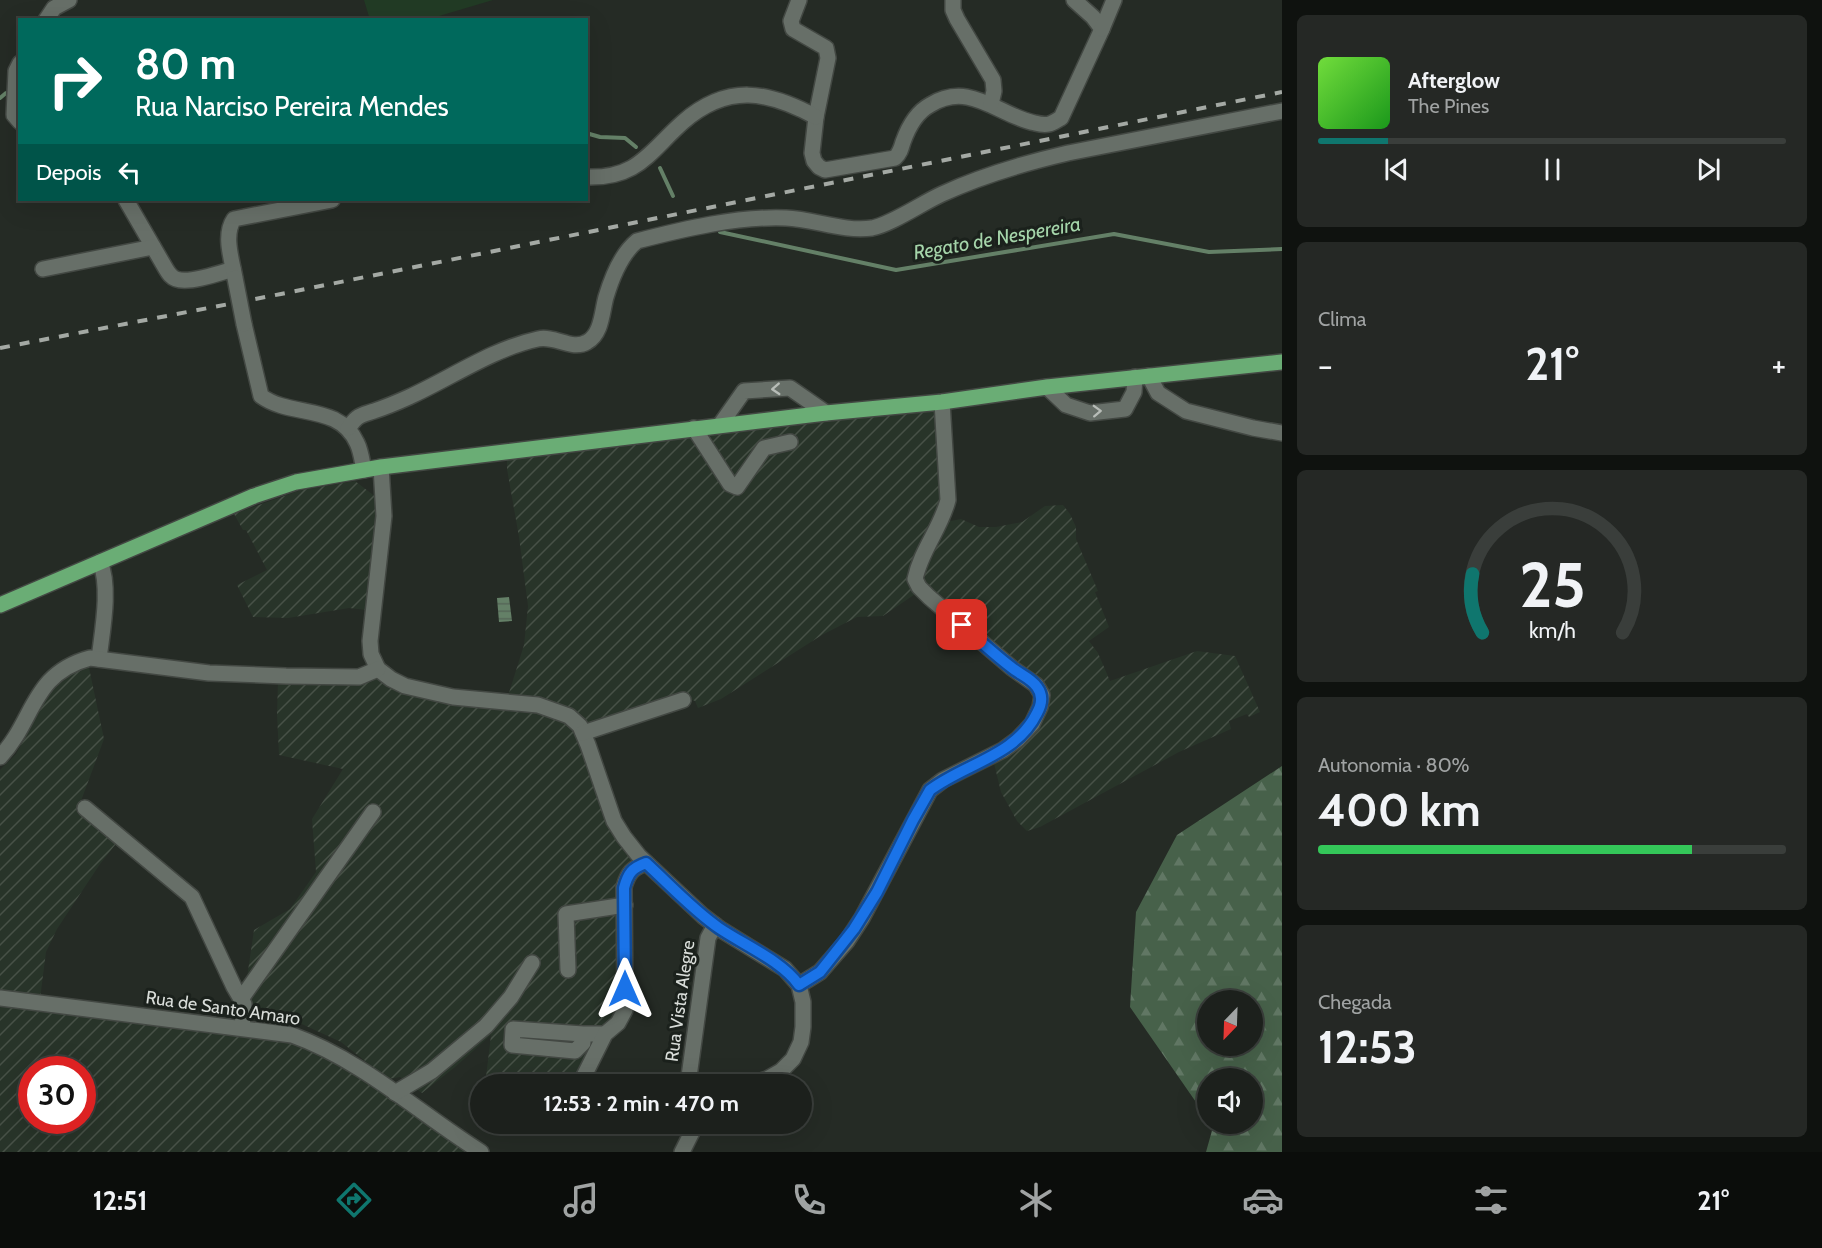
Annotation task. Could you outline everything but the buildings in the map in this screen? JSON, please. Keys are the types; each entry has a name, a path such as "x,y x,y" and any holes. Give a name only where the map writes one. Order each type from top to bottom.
{"main road":[{"path":"0,605 254,496 296,482 381,467 720,425 942,402 1047,387 1282,362"}],"street":[{"path":"47,18 54,8 69,0"},
{"path":"799,0 791,21 793,29 826,48 828,58 816,117 812,153 814,161 825,170 894,158 899,154 910,127 920,114 930,105 944,99 959,96 975,98 1026,121 1047,125 1061,118 1114,0"},
{"path":"952,0 957,19 993,80 992,104"},
{"path":"1074,0 1093,16 1102,29"},
{"path":"18,67 14,115 18,120"},
{"path":"588,177 616,174 632,168 651,155 683,122 702,107 718,99 742,95 761,96 777,99 816,117"},
{"path":"348,428 358,417 428,389 482,360 532,340 552,338 566,344 580,345 589,342 596,333 612,281 621,261 637,241 722,223 768,218 788,218 843,227 873,228 952,190 1037,160 1282,111"},
{"path":"127,201 169,274 177,280 234,274"},
{"path":"327,201 234,219 228,233 244,324 261,396 270,403 335,418 348,428 358,443 364,470"},
{"path":"43,269 153,247"},
{"path":"1047,387 1066,405 1090,413 1125,409 1142,376 1158,393 1186,411 1282,433"},
{"path":"720,425 744,391 790,388 826,413"},
{"path":"799,985 820,972 857,926 930,790 943,780 1003,750 1018,739 1032,724 1040,707 1042,695 1036,685 1012,668 929,597 915,579 924,551 944,514 948,500 942,402"},
{"path":"694,429 730,484 737,487 764,448 790,442"},
{"path":"381,467 384,516 370,641 371,654 378,669 405,686 480,701 538,705 568,716 580,726 615,821 624,837 646,863 715,925 785,969 799,985 803,1027 801,1042 793,1059 776,1074"},
{"path":"99,659 104,621 105,581 100,562"},
{"path":"0,757 16,737 37,696 50,679 77,662 90,658 209,672 286,676 359,676 378,669"},
{"path":"583,733 683,700"},
{"path":"86,808 192,897 244,1004 242,1028"},
{"path":"241,999 374,812"},
{"path":"585,1074 604,1034 618,1023 625,1010 624,888 633,867 646,863"},
{"path":"568,970 566,914 625,905"},
{"name":"Rua Vista Alegre","path":"689,1074 708,938 715,925"},
{"path":"395,1093 432,1071 486,1026 512,997 532,963"},
{"name":"Rua de Santo Amaro","path":"0,998 292,1035 314,1043 354,1065 481,1152"},
{"path":"583,1034 604,1034"},
{"path":"682,1152 691,1134"}],"shaded area":[{"path":"364,0 493,0 432,18 369,18"},
{"path":"928,407 939,417 947,497 941,517 951,521 961,519 979,527 996,527 1022,522 1045,506 1063,505 1070,514 1076,527 1076,539 1098,591 1095,592 1109,627 1089,641 1098,653 1110,681 1197,651 1235,656 1260,712 1229,721 1231,729 1179,752 1040,827 1027,831 1017,821 1001,792 993,759 1003,755 1044,693 924,588 883,616 857,617 822,635 721,699 698,708 695,701 682,696 584,732 615,824 642,858 627,872 625,1004 616,1023 620,1031 605,1041 591,1074 486,1074 491,1035 422,1093 400,1077 388,1079 341,1042 293,1020 257,1017 250,1010 245,991 254,930 290,909 316,872 312,819 343,769 279,755 278,682 376,675 434,691 508,696 524,645 528,606 507,459"},
{"path":"355,481 381,501 367,610 349,608 288,618 253,617 237,585 267,570 246,530 243,530 234,514 301,490"},
{"path":"509,597 512,621 499,622 497,598"},
{"path":"88,663 104,739 78,809 119,840 100,864 57,929 46,952 40,999 289,1038 343,1062 470,1152 0,1152 0,770 16,754 52,689"}],"green space":[{"path":"1282,766 1282,1152 1206,1152 1211,1134 1263,1134 1263,1068 1197,1068 1197,1104 1130,1007 1136,912 1177,835"}],"waterway":[{"path":"0,98 6,93"},
{"path":"588,134 600,137 625,138 636,147"},
{"path":"660,168 673,196"},
{"name":"Regato de Nespereira","path":"720,232 896,270 1114,234 1209,252 1282,249"}],"railway":[{"path":"0,348 281,294 1282,92"}],"route":[{"path":"625,989 624,888 633,867 646,863 703,916 785,969 799,985 820,972 862,918 930,790 943,780 985,760 1018,739 1032,724 1040,707 1042,695 1036,685 1012,668 962,625"}]}
